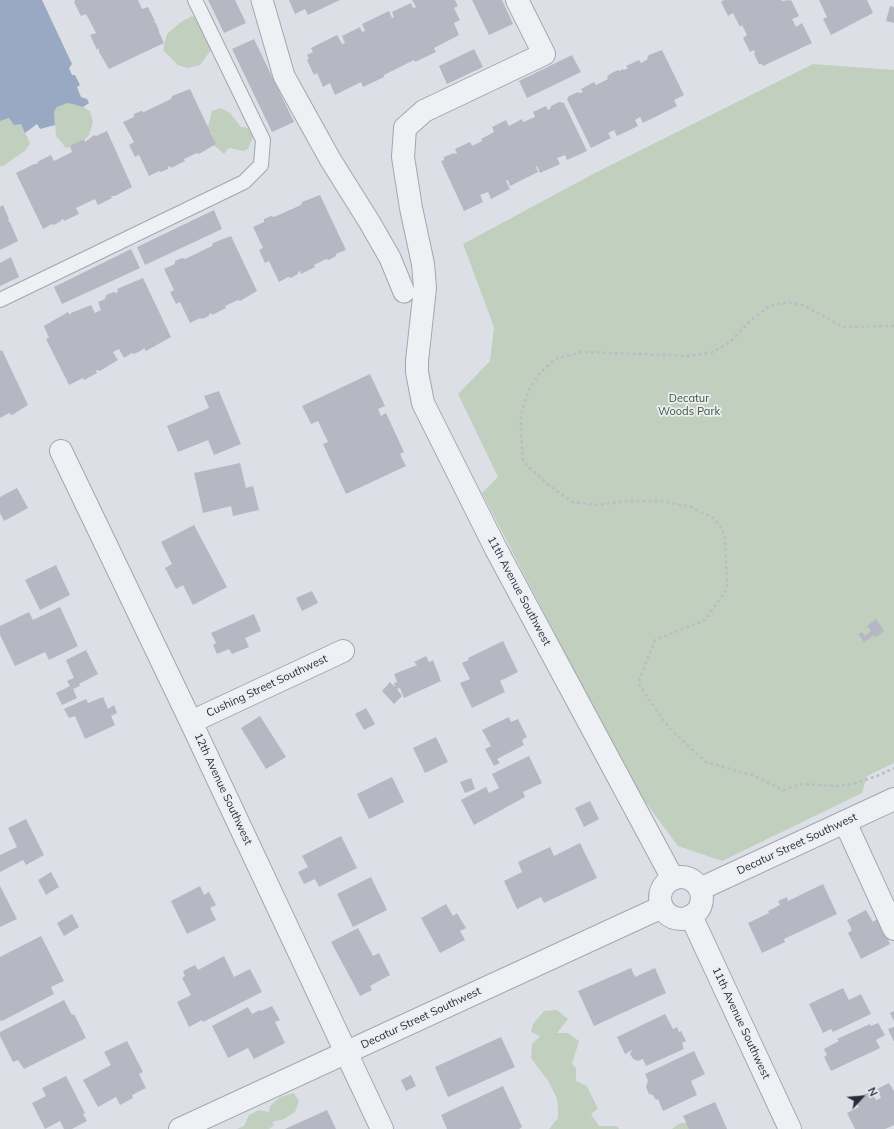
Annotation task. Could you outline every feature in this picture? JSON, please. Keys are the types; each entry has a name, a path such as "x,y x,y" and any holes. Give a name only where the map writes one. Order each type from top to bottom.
{"street":[{"path":"262,0 284,76 330,159 390,258 404,292"},
{"name":"11th Avenue Southwest","path":"517,0 544,54 424,111 405,128 403,157 411,208 423,264 425,288 417,372 423,403 496,550 673,879"},
{"name":"12th Avenue Southwest","path":"61,451 191,722 382,1129"},
{"name":"Cushing Street Southwest","path":"191,722 343,651"},
{"name":"Decatur Street Southwest","path":"700,889 894,799"},
{"path":"845,822 894,929"},
{"path":"681,877 688,878 694,881 700,889 702,901 700,907 691,916 682,919 675,918 669,915 662,907 660,898 661,892 664,886 673,879 681,877"},
{"name":"Decatur Street Southwest","path":"180,1129 662,907"},
{"name":"11th Avenue Southwest","path":"691,916 790,1129"}],"lane":[{"path":"0,300 244,182 261,165 263,140 195,0"}],"path":[{"path":"894,326 843,327 805,306 789,302 769,306 750,321 730,342 713,352 690,356 581,352 555,359 540,373 529,390 521,414 523,462 550,486 572,502 598,505 630,501 662,501 691,507 715,519 725,535 727,589 705,620 655,640 638,683 669,728 706,762 752,775 783,790 801,784 836,786 854,784 894,768"}],"green space":[{"path":"192,16 204,23 212,38 211,50 200,65 187,68 178,65 163,50 167,34 181,22"},
{"name":"Decatur Woods Park","path":"813,64 894,70 894,763 867,776 862,793 722,861 678,846 635,788 482,493 498,477 458,394 490,361 494,327 463,244 595,173"},
{"path":"68,103 83,107 90,111 93,122 89,135 80,144 66,148 56,136 54,112 57,107"},
{"path":"221,108 230,113 241,127 248,128 254,134 248,149 243,151 229,148 224,154 213,144 212,133 207,131 212,111"},
{"path":"9,118 21,124 30,143 26,150 3,166 0,166 0,121"},
{"path":"557,1010 568,1019 557,1033 568,1033 579,1041 572,1064 576,1068 576,1081 587,1086 598,1109 591,1114 599,1126 617,1126 619,1129 549,1129 558,1118 557,1099 549,1082 531,1058 532,1044 540,1036 531,1032 533,1024 544,1011"},
{"path":"294,1093 299,1101 295,1112 284,1119 272,1122 274,1125 269,1129 237,1129 244,1126 249,1115 259,1110 269,1112 270,1106 280,1097"},
{"path":"680,1123 690,1123 696,1129 672,1129"}],"water":[{"path":"0,0 42,0 72,64 69,68 72,75 75,75 80,85 77,87 81,97 87,99 89,103 83,107 68,103 57,107 54,112 55,125 40,129 37,124 25,133 21,124 14,125 9,118 0,121"}],"building":[{"path":"75,0 138,0 142,9 148,7 155,21 153,22 156,23 164,43 109,69 99,52 99,48 97,50 90,35 96,33 86,14 81,16 74,2"},
{"path":"208,0 235,0 246,23 224,33"},
{"path":"289,0 340,0 308,15 305,9 295,14"},
{"path":"412,0 455,0 458,6 454,8 460,20 454,23 459,35 434,48 436,52 415,62 414,60 363,87 361,82 335,95 330,83 323,87 317,73 314,75 307,60 309,58 307,55 313,52 311,48 337,35 342,44 345,43 342,36 360,27 362,32 365,31 362,24 389,11 392,18 394,17 392,12 411,3 413,8 416,7"},
{"path":"472,0 502,0 513,24 489,35"},
{"path":"724,0 791,0 799,16 792,19 796,27 802,23 812,43 763,66 762,64 759,64 754,54 754,50 750,52 743,38 747,35 742,25 740,27 733,13 728,16 721,2"},
{"path":"819,0 867,0 873,13 831,35 823,19 827,17"},
{"path":"890,6 894,7 894,23 886,21"},
{"path":"254,39 294,122 272,132 232,49"},
{"path":"474,49 483,67 447,84 439,66"},
{"path":"662,50 684,95 674,100 677,106 643,123 640,117 635,120 638,126 617,136 614,130 608,133 611,138 591,148 567,99 569,96 578,92 583,92 581,89 594,82 596,85 608,79 607,77 610,74 618,70 624,70 628,68 626,66 639,60 641,63 648,59 647,58 649,55"},
{"path":"572,55 581,72 527,98 519,81"},
{"path":"190,89 216,144 199,154 197,153 184,159 185,161 171,168 170,166 168,169 161,172 159,171 149,176 139,155 135,157 129,145 134,142 123,122 134,117 134,114 141,111 144,112 171,99 172,96"},
{"path":"559,102 564,103 587,151 567,160 565,155 557,158 560,164 540,173 537,166 538,172 510,186 508,180 506,181 510,189 491,199 488,192 480,195 483,202 464,211 441,161 444,160 444,157 457,153 455,149 470,142 472,146 482,141 481,139 494,132 492,127 506,120 509,126 522,119 523,122 535,117 533,112 546,106 548,110 551,106"},
{"path":"107,131 132,187 115,196 111,196 112,198 98,205 95,199 76,208 79,214 64,221 62,219 54,225 52,224 43,229 16,173 34,164 38,164 37,162 51,155 54,161 72,152 70,146 84,139 85,142 94,135 96,136"},
{"path":"320,195 346,250 336,254 336,256 329,260 326,259 314,265 315,267 301,274 300,271 291,278 288,277 279,282 269,261 265,263 259,250 263,248 253,227 264,222 264,219 271,216 274,217 301,205 302,202"},
{"path":"3,205 18,241 0,250 0,207"},
{"path":"214,210 222,229 145,265 137,247"},
{"path":"231,236 257,291 240,301 238,300 225,306 226,308 212,315 211,313 209,316 202,319 200,318 190,323 180,302 176,304 170,292 174,290 164,269 175,264 175,261 182,258 185,259 212,246 213,243"},
{"path":"131,249 140,268 62,304 54,287"},
{"path":"11,257 19,277 0,286 0,263"},
{"path":"143,278 171,337 146,351 144,348 124,358 119,349 113,352 118,360 100,371 97,370 97,373 84,380 83,378 69,385 46,339 49,338 44,326 68,312 70,315 71,313 91,305 95,313 101,310 98,302 105,299 106,295 114,292 116,293 118,292 117,289"},
{"path":"2,350 28,405 12,415 9,413 0,418 0,351"},
{"path":"370,374 385,406 378,409 381,416 386,413 404,452 400,454 406,466 346,494 323,444 328,442 318,421 311,424 302,406"},
{"path":"219,391 241,444 214,455 208,440 178,452 167,426 209,408 204,396"},
{"path":"240,463 246,488 253,486 259,510 233,516 231,506 203,513 194,473"},
{"path":"17,488 28,508 4,521 0,513 0,497"},
{"path":"194,525 227,587 193,605 183,585 176,589 165,568 172,564 161,542"},
{"path":"56,565 70,595 40,610 25,580"},
{"path":"312,591 318,603 302,611 296,598"},
{"path":"60,607 78,646 49,660 45,652 15,666 0,635 0,626 29,612 33,620"},
{"path":"254,614 261,631 245,638 249,647 232,654 229,649 217,654 213,645 216,643 211,633"},
{"path":"876,619 884,631 876,637 874,635 864,642 858,634 862,632 865,636 871,631 867,626"},
{"path":"503,641 518,672 500,681 505,692 472,708 460,683 470,679 462,663 469,660 468,658"},
{"path":"86,650 98,674 79,684 80,686 73,689 77,698 62,705 56,693 70,686 67,681 74,678 66,660"},
{"path":"426,656 429,662 433,660 441,681 404,698 400,688 397,689 402,696 394,704 382,691 390,682 395,687 394,683 397,682 394,674 417,665 414,662"},
{"path":"103,697 108,709 114,705 117,713 111,716 115,725 85,739 75,716 69,718 64,709 86,699 88,703"},
{"path":"366,708 375,724 364,730 355,714"},
{"path":"260,716 286,757 266,769 241,728"},
{"path":"509,717 511,722 518,719 527,737 522,740 524,745 497,759 500,763 494,766 485,749 491,746 482,730"},
{"path":"436,737 448,762 425,773 413,748"},
{"path":"529,756 542,783 523,792 525,797 474,825 461,800 486,787 489,793 499,788 492,774"},
{"path":"392,777 404,802 369,819 357,794"},
{"path":"471,778 475,789 465,793 460,782"},
{"path":"590,801 599,819 584,827 575,808"},
{"path":"26,819 44,855 26,865 23,860 0,872 0,855 17,847 8,828"},
{"path":"341,836 357,868 319,887 315,879 304,884 298,872 308,867 302,856"},
{"path":"580,843 597,878 544,903 541,897 517,909 504,881 522,872 518,862 550,847 554,856"},
{"path":"51,872 59,887 46,895 38,880"},
{"path":"371,877 387,910 353,927 337,894"},
{"path":"823,884 837,914 784,939 785,942 762,953 748,923 769,913 768,911 780,905 778,901 787,897 788,901"},
{"path":"0,886 17,919 0,927"},
{"path":"200,886 204,895 209,892 216,905 210,908 216,920 187,934 171,901"},
{"path":"446,904 453,916 457,913 466,928 460,931 465,940 440,953 421,918"},
{"path":"866,910 873,922 877,919 890,944 861,959 848,933 852,930 847,920"},
{"path":"72,914 79,927 64,936 57,923"},
{"path":"358,928 373,956 379,953 390,975 370,986 372,990 360,996 331,942"},
{"path":"41,936 64,981 51,987 54,994 2,1021 0,1020 0,957"},
{"path":"224,956 234,977 250,969 262,992 203,1022 202,1020 189,1027 177,1002 191,995 182,978 185,976 183,971 195,965 198,970"},
{"path":"631,968 635,977 655,968 666,993 594,1026 578,991"},
{"path":"843,988 849,1000 861,994 871,1014 833,1032 831,1029 823,1033 809,1004"},
{"path":"64,1000 72,1015 74,1014 86,1038 24,1069 18,1060 13,1062 0,1036 0,1032"},
{"path":"272,1006 280,1020 275,1022 285,1043 254,1059 248,1048 228,1058 212,1026 248,1007 252,1014"},
{"path":"894,1011 894,1021 890,1013"},
{"path":"665,1014 673,1029 677,1027 679,1032 681,1031 686,1041 682,1043 684,1049 646,1066 643,1059 638,1061 633,1059 630,1054 632,1050 625,1054 617,1037"},
{"path":"878,1023 885,1035 876,1040 880,1048 831,1071 824,1057 827,1055 824,1049 839,1041 837,1039 870,1024 871,1026"},
{"path":"894,1027 894,1042 888,1029"},
{"path":"501,1037 515,1067 448,1097 435,1067"},
{"path":"127,1041 143,1072 139,1074 146,1088 132,1095 133,1098 120,1105 116,1097 98,1107 83,1080 111,1065 104,1052"},
{"path":"694,1051 705,1074 691,1081 697,1095 663,1111 658,1099 656,1100 653,1095 649,1094 646,1087 648,1080 645,1074"},
{"path":"411,1075 416,1086 406,1091 401,1080"},
{"path":"66,1076 85,1113 83,1114 87,1121 72,1129 64,1129 60,1121 45,1129 32,1103 46,1096 42,1088"},
{"path":"889,1083 894,1091 894,1125 885,1129 855,1129 847,1113 859,1107 855,1099 871,1091 876,1100 881,1098 877,1089"},
{"path":"503,1086 522,1127 519,1129 447,1129 441,1115"},
{"path":"715,1102 727,1129 689,1129 683,1116"},
{"path":"327,1110 336,1129 285,1129"}]}
